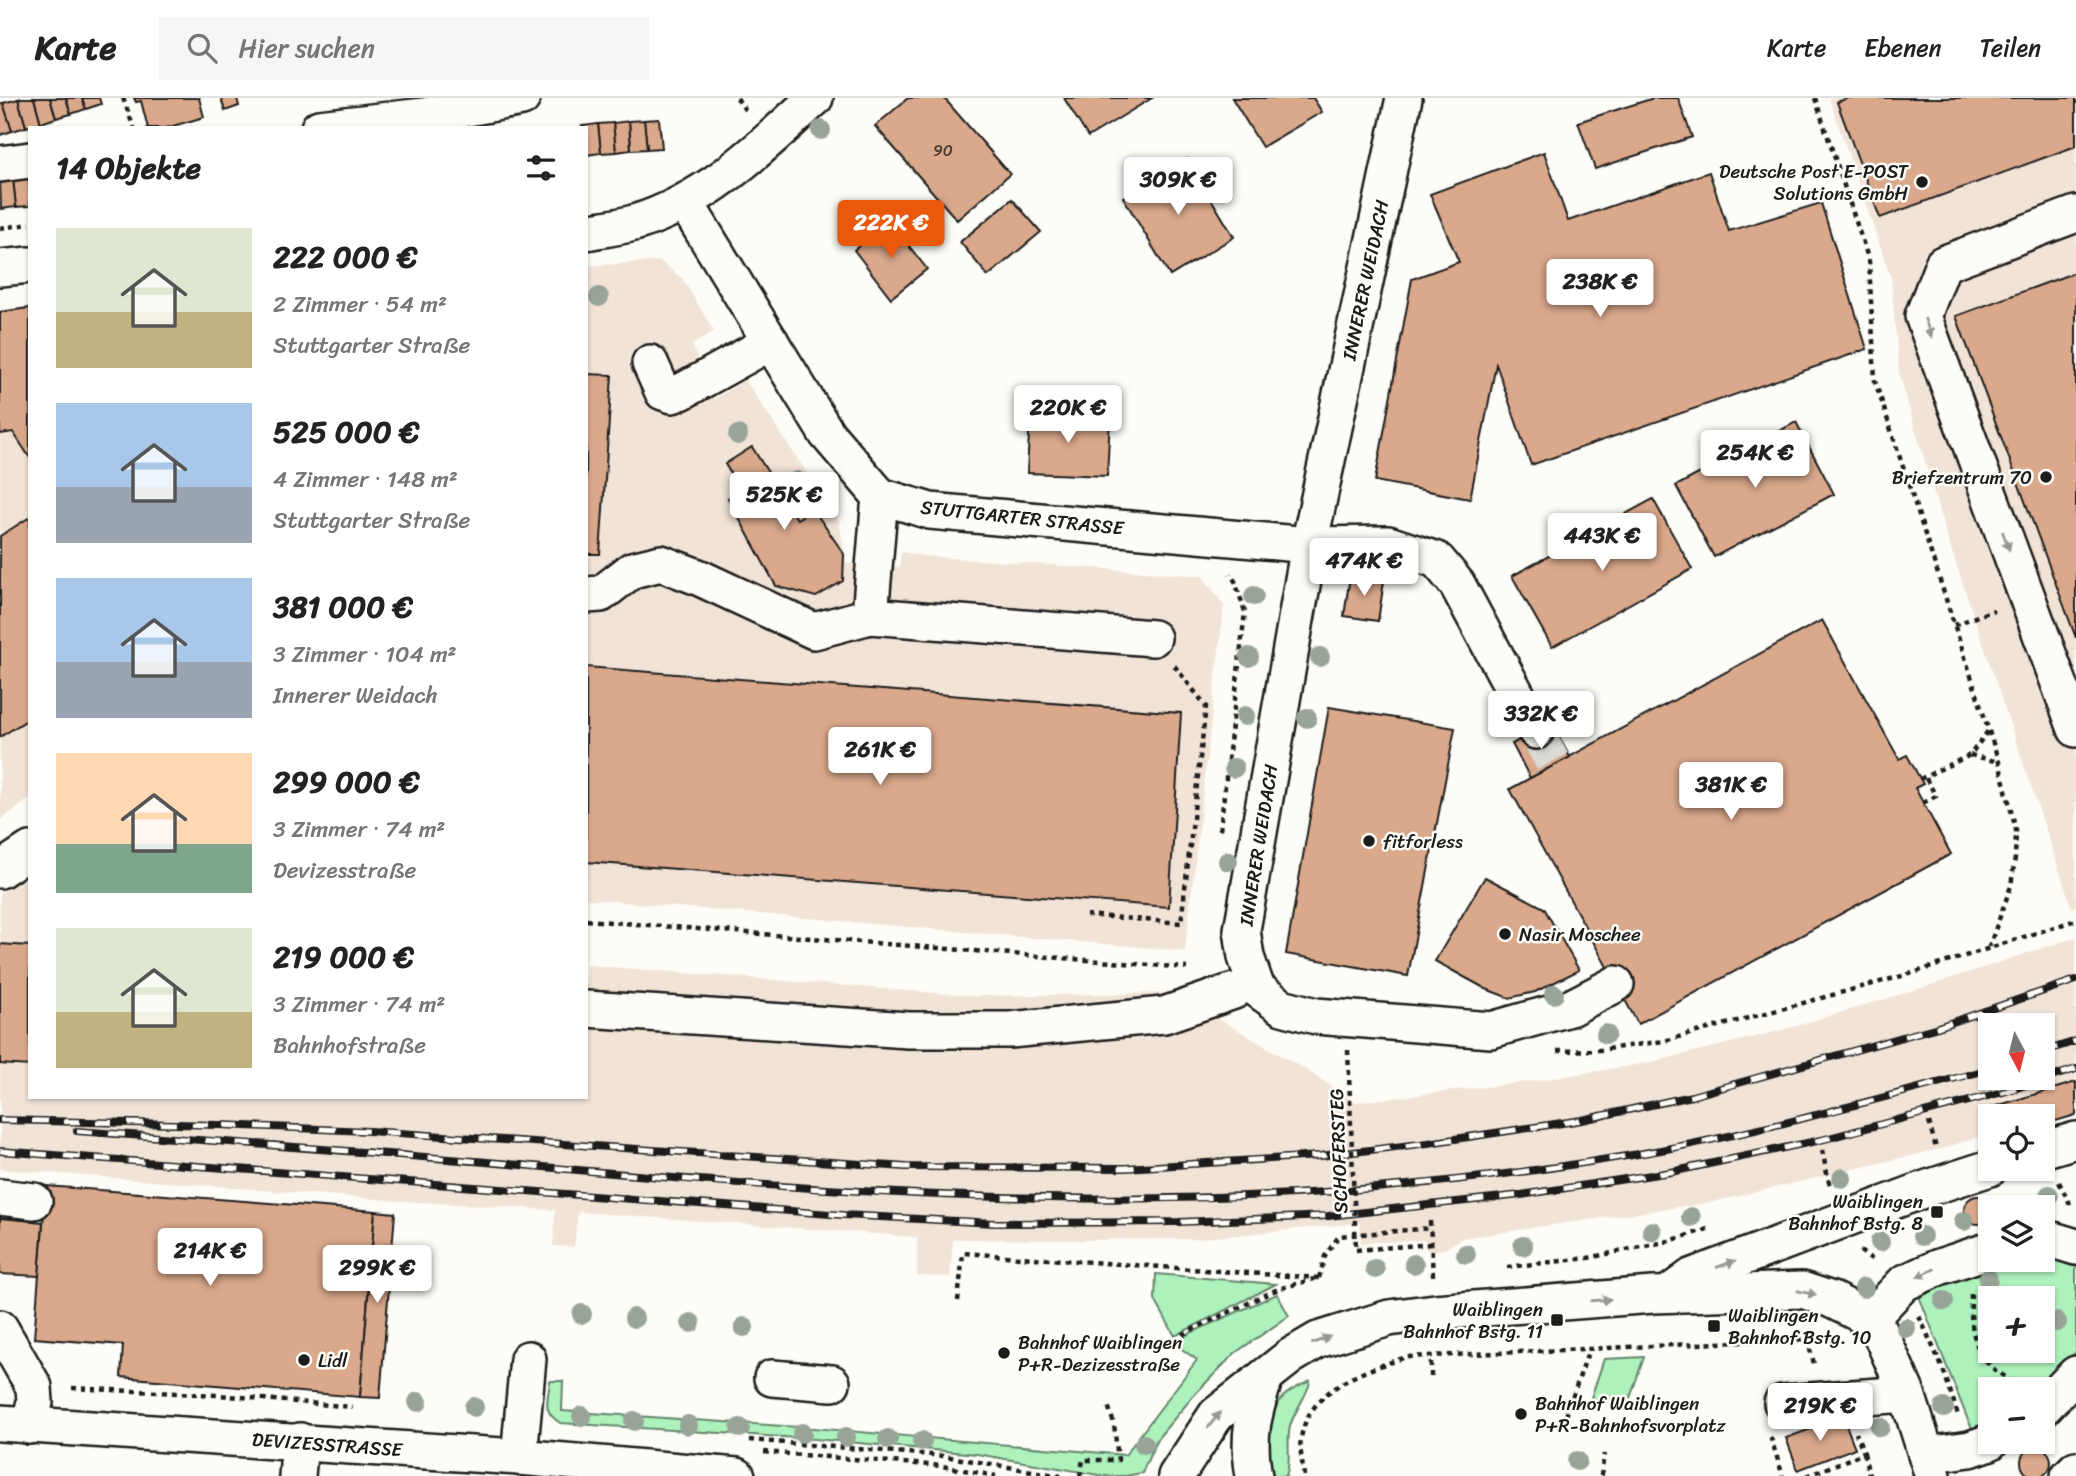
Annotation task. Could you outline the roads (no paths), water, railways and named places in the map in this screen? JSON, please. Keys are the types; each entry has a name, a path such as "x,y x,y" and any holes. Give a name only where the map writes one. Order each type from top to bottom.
{"street":[{"path":"336,126 424,116 522,98"},
{"path":"588,232 634,223 685,202 736,170 815,98"},
{"name":"INNERER WEIDACH","path":"1404,98 1309,545 1233,974 1282,1007 1316,1016 1491,1030 1570,1008 1616,984"},
{"path":"0,164 28,160"},
{"path":"685,202 827,434 880,496 870,617"},
{"path":"2076,214 1943,264 1923,316 2076,729"},
{"path":"650,363 663,392 672,395 771,342"},
{"name":"STUTTGARTER STRASSE","path":"880,496 930,511 1309,545"},
{"path":"1309,545 1388,544 1437,560 1457,584 1536,731"},
{"path":"588,595 601,594 632,570 662,563 814,631 870,617 1153,638"},
{"path":"0,870 28,851"},
{"path":"588,1009 909,1030 1010,1030 1164,1015 1233,974"},
{"path":"2055,1146 2076,1140"},
{"path":"1666,1295 1691,1277 1978,1172"},
{"path":"0,1197 34,1201"},
{"path":"2055,1241 2076,1247"},
{"path":"1870,1319 1904,1283 1939,1267 1978,1254"},
{"path":"1176,1476 1216,1415 1291,1356 1318,1340 1389,1318 1435,1312 1666,1295 1802,1290 1832,1300 1870,1319 1880,1332 1907,1394 1929,1465 1978,1446"},
{"path":"0,1328 34,1387 35,1402 14,1424"},
{"path":"519,1457 528,1359"},
{"path":"2055,1396 2076,1374"},
{"path":"1254,1476 1250,1456 1251,1422 1265,1377"},
{"path":"772,1378 832,1383"},
{"path":"1782,1403 1907,1394"},
{"name":"DEVIZESSTRASSE","path":"14,1424 300,1441 737,1476"},
{"path":"297,1476 300,1441"},
{"path":"2069,1476 2076,1469"}],"tunnel":[{"path":"1536,731 1555,766"}],"railway":[{"path":"0,1120 369,1131 906,1167 1125,1168 1320,1156 1582,1120 1692,1096 1938,1027 2076,980"},
{"path":"2055,1048 2076,1041"},
{"path":"0,1151 843,1215 995,1223 1179,1222 1328,1216 1521,1195 1671,1172 1821,1140 2007,1091 2076,1069"},
{"path":"77,1131 822,1189 1023,1198 1224,1197 1409,1185 1493,1176 1619,1157 1703,1142 1785,1123 1978,1072"}],"place":[{"name":"Deutsche Post E-POST Solutions GmbH","path":"1922,182"},
{"name":"Briefzentrum 70","path":"2046,477"},
{"name":"fitforless","path":"1369,841"},
{"name":"Nasir Moschee","path":"1505,934"},
{"name":"Waiblingen Bahnhof Bstg. 8","path":"1937,1212"},
{"name":"Waiblingen Bahnhof Bstg. 11","path":"1557,1320"},
{"name":"Waiblingen Bahnhof Bstg. 10","path":"1714,1326"},
{"name":"Bahnhof Waiblingen P+R-Dezizesstraße","path":"1004,1353"},
{"name":"Lidl","path":"304,1360"},
{"name":"Bahnhof Waiblingen P+R-Bahnhofsvorplatz","path":"1521,1414"}]}
